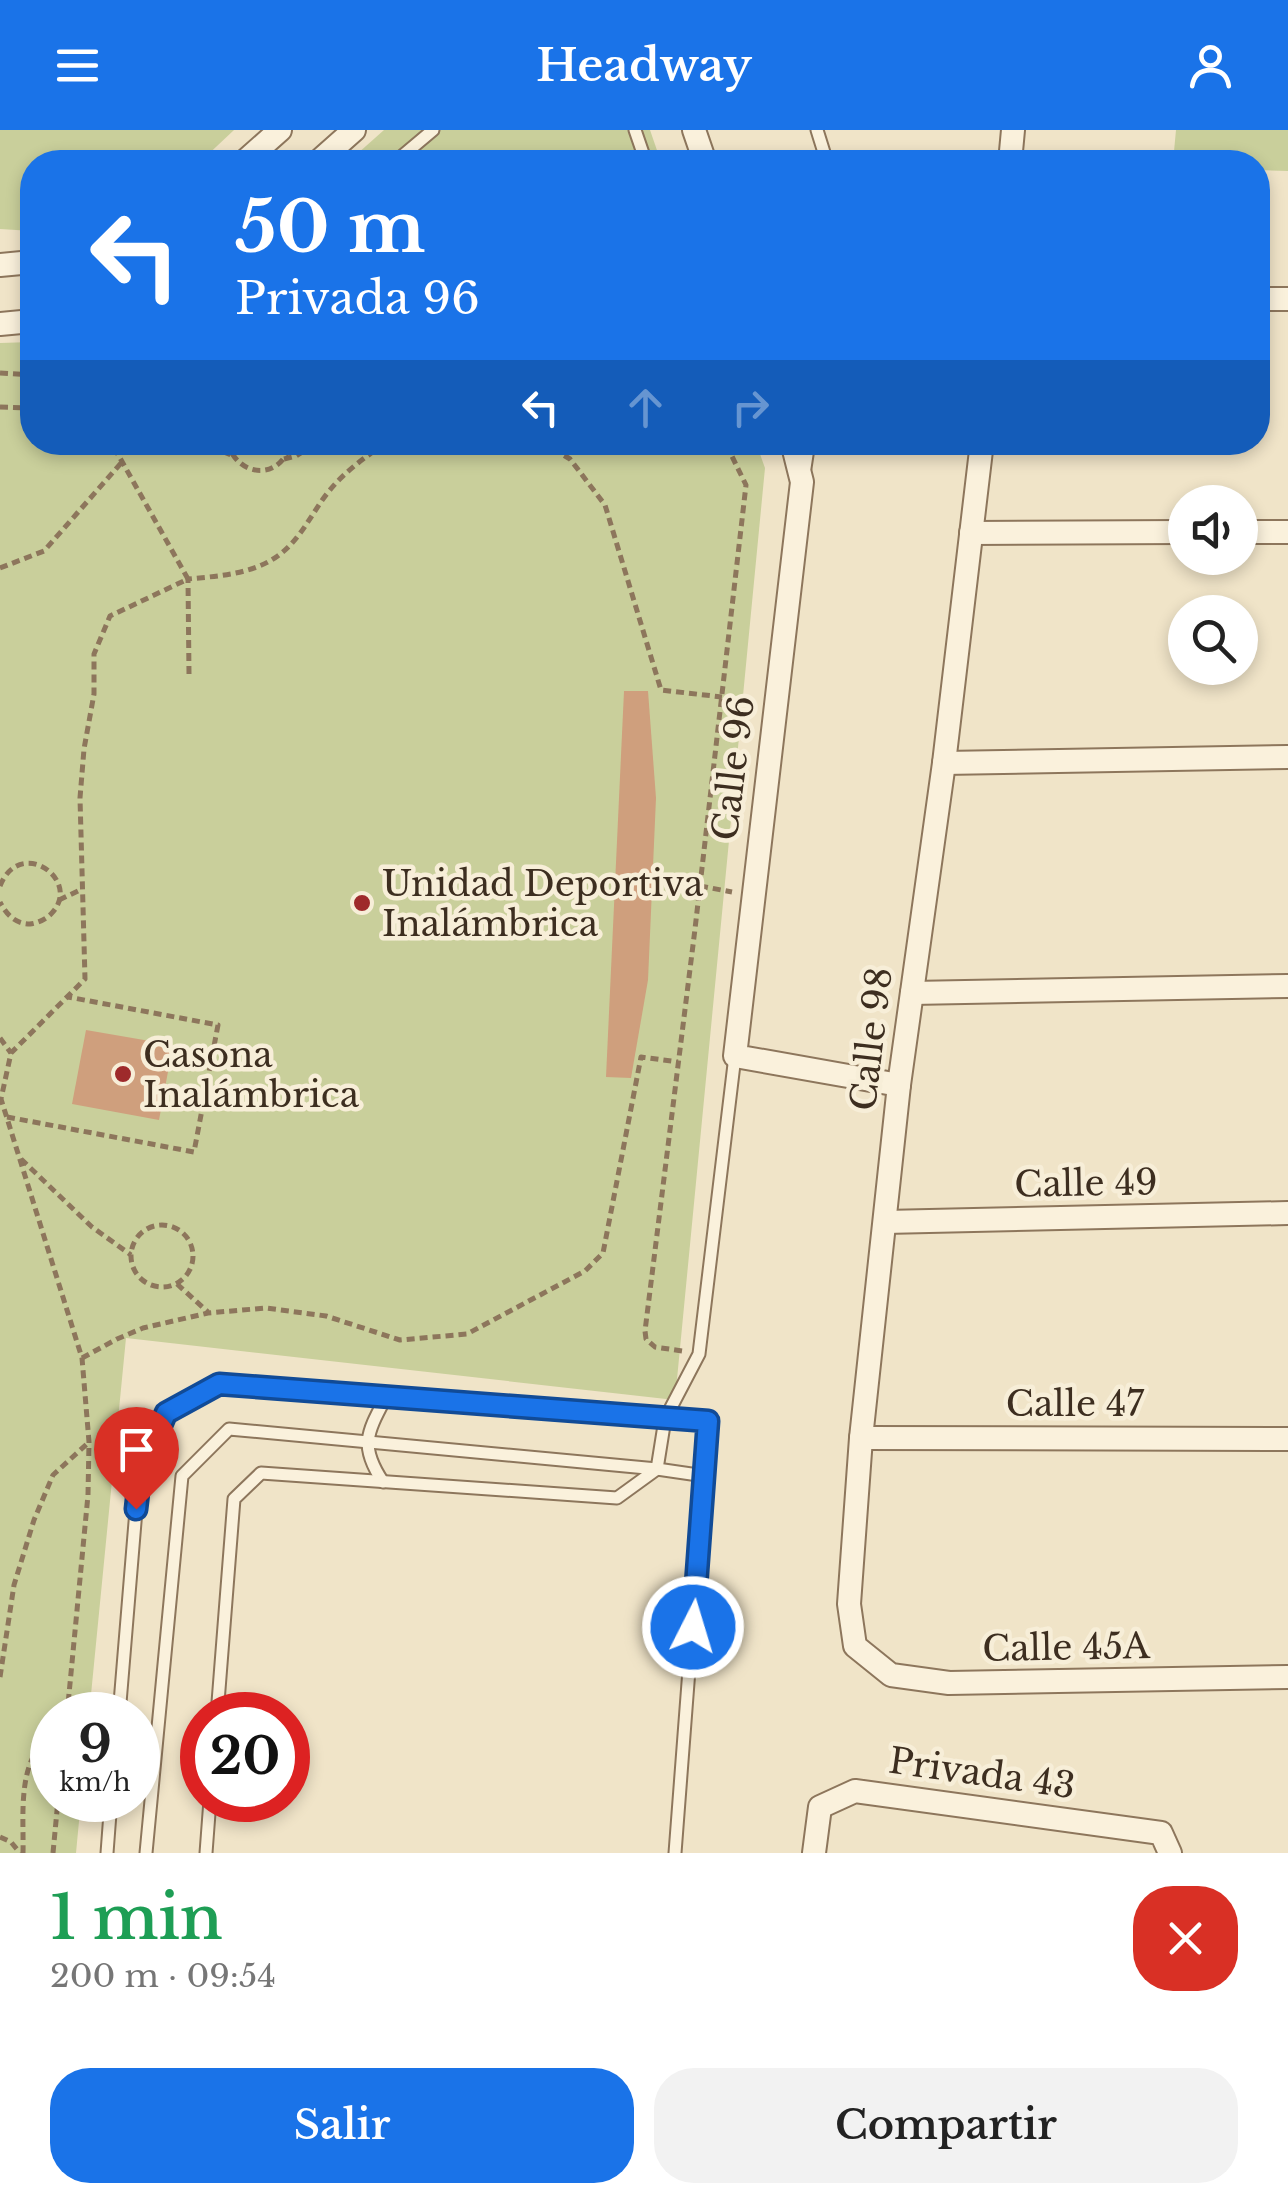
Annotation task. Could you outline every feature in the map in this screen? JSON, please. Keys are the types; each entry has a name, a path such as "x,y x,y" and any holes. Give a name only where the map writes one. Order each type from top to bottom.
{"street":[{"path":"258,150 280,130"},
{"path":"332,150 354,130"},
{"name":"Calle 96","path":"735,1056 802,482 795,455"},
{"name":"Calle 98","path":"855,1646 849,1604 861,1438 899,1085 944,763 980,455"},
{"path":"971,534 1168,532"},
{"path":"1258,532 1288,532"},
{"path":"944,763 1288,757"},
{"path":"912,992 1288,986"},
{"path":"735,1056 899,1085"},
{"name":"Calle 49","path":"885,1222 1288,1213"},
{"name":"Calle 47","path":"861,1438 1288,1439"},
{"name":"Calle 45A","path":"855,1646 891,1675 949,1683 1288,1677"},
{"name":"Privada 43","path":"814,1853 820,1808 854,1791 1161,1833 1170,1853"}],"lane":[{"path":"409,150 433,130"},
{"path":"802,482 807,455"},
{"path":"219,1692 234,1499 261,1473 617,1498 657,1469 666,1419 699,1354 735,1056"},
{"path":"120,1692 140,1474 166,1413 219,1384 708,1421 675,1853"},
{"path":"382,1482 370,1463 367,1442 386,1397"},
{"path":"146,1853 182,1476 229,1428 705,1476"},
{"path":"107,1853 109,1822"},
{"path":"206,1853 208,1822"}],"path":[{"path":"118,455 188,579 189,674"},
{"path":"231,455 238,463 258,471 298,455"},
{"path":"284,459 286,455"},
{"path":"68,1692 88,1495 89,1442 82,1358 1,1099 11,1053 86,978 80,798 94,694 94,654 110,616 188,579 229,574 279,555 302,532 325,496 368,455"},
{"path":"563,455 604,505 661,690 722,696"},
{"path":"699,1354 655,1347 646,1340 645,1331 746,485 731,455"},
{"path":"0,568 44,552 122,462"},
{"path":"0,886 15,866 34,863 44,866 58,881 59,900"},
{"path":"0,902 10,918 30,924 48,917 59,900 82,890"},
{"path":"7,1118 194,1152 218,1025 67,997"},
{"path":"0,1038 11,1053"},
{"path":"82,1358 143,1328 208,1313 266,1308 326,1316 400,1340 466,1334 585,1271 603,1252 641,1058 678,1062"},
{"path":"19,1156 92,1227 132,1255"},
{"path":"172,1226 193,1248 194,1259 191,1269 176,1284 157,1287 139,1278 132,1255 136,1240 151,1227 172,1226"},
{"path":"176,1284 208,1313"},
{"path":"0,1677 14,1584 34,1520 54,1475 89,1442"},
{"path":"21,1853 30,1766"},
{"path":"53,1853 56,1822"},
{"path":"0,1837 12,1842 21,1853"}],"green space":[{"path":"0,130 234,130 213,150 20,150 20,230 0,229"},
{"path":"384,130 650,130 657,150 362,150"},
{"path":"1176,130 1288,130 1288,171 1270,170 1270,150 1174,150"},
{"name":"Unidad Deportiva Inalámbrica","path":"20,342 20,455 760,455 765,468 675,1400 126,1338 91,1692 30,1692 30,1822 79,1822 76,1853 0,1853 0,343"}],"building":[{"path":"624,691 648,691 656,798 648,980 631,1078 606,1077"},
{"name":"Casona Inalámbrica","path":"86,1030 173,1045 159,1120 72,1104"}],"place":[{"name":"Unidad Deportiva Inalámbrica","path":"362,903"},
{"name":"Casona Inalámbrica","path":"123,1074"}],"route":[{"path":"136,1509 140,1474 166,1413 219,1384 708,1421 693,1627"}]}
